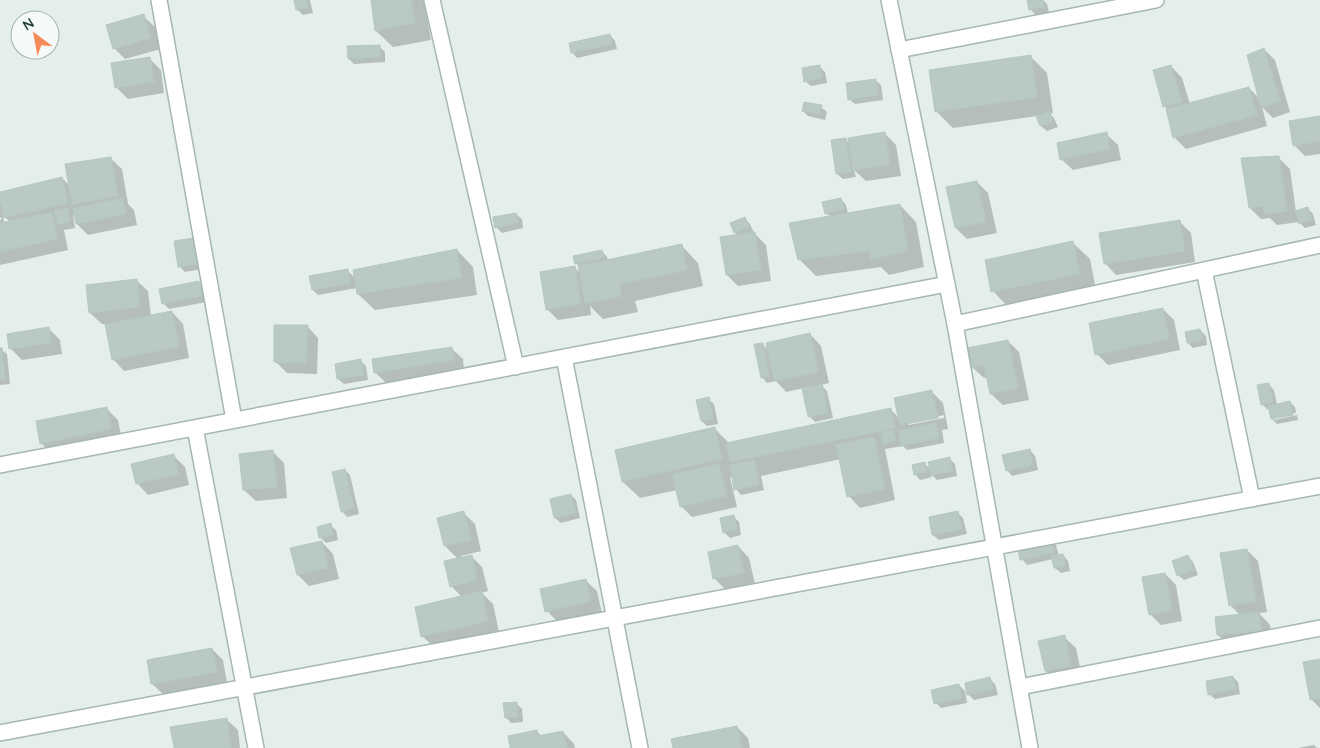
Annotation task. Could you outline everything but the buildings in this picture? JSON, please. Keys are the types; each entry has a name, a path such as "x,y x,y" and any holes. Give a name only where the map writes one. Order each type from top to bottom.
{"street":[{"path":"159,0 234,420"},
{"path":"432,0 516,366"},
{"path":"889,0 955,324 1030,748"},
{"path":"899,50 1156,0"},
{"path":"955,324 1320,245"},
{"path":"1204,270 1252,499"},
{"path":"0,465 947,284"},
{"path":"564,358 640,748"},
{"path":"195,428 256,748"},
{"path":"0,733 1320,486"},
{"path":"1020,687 1320,628"}]}
